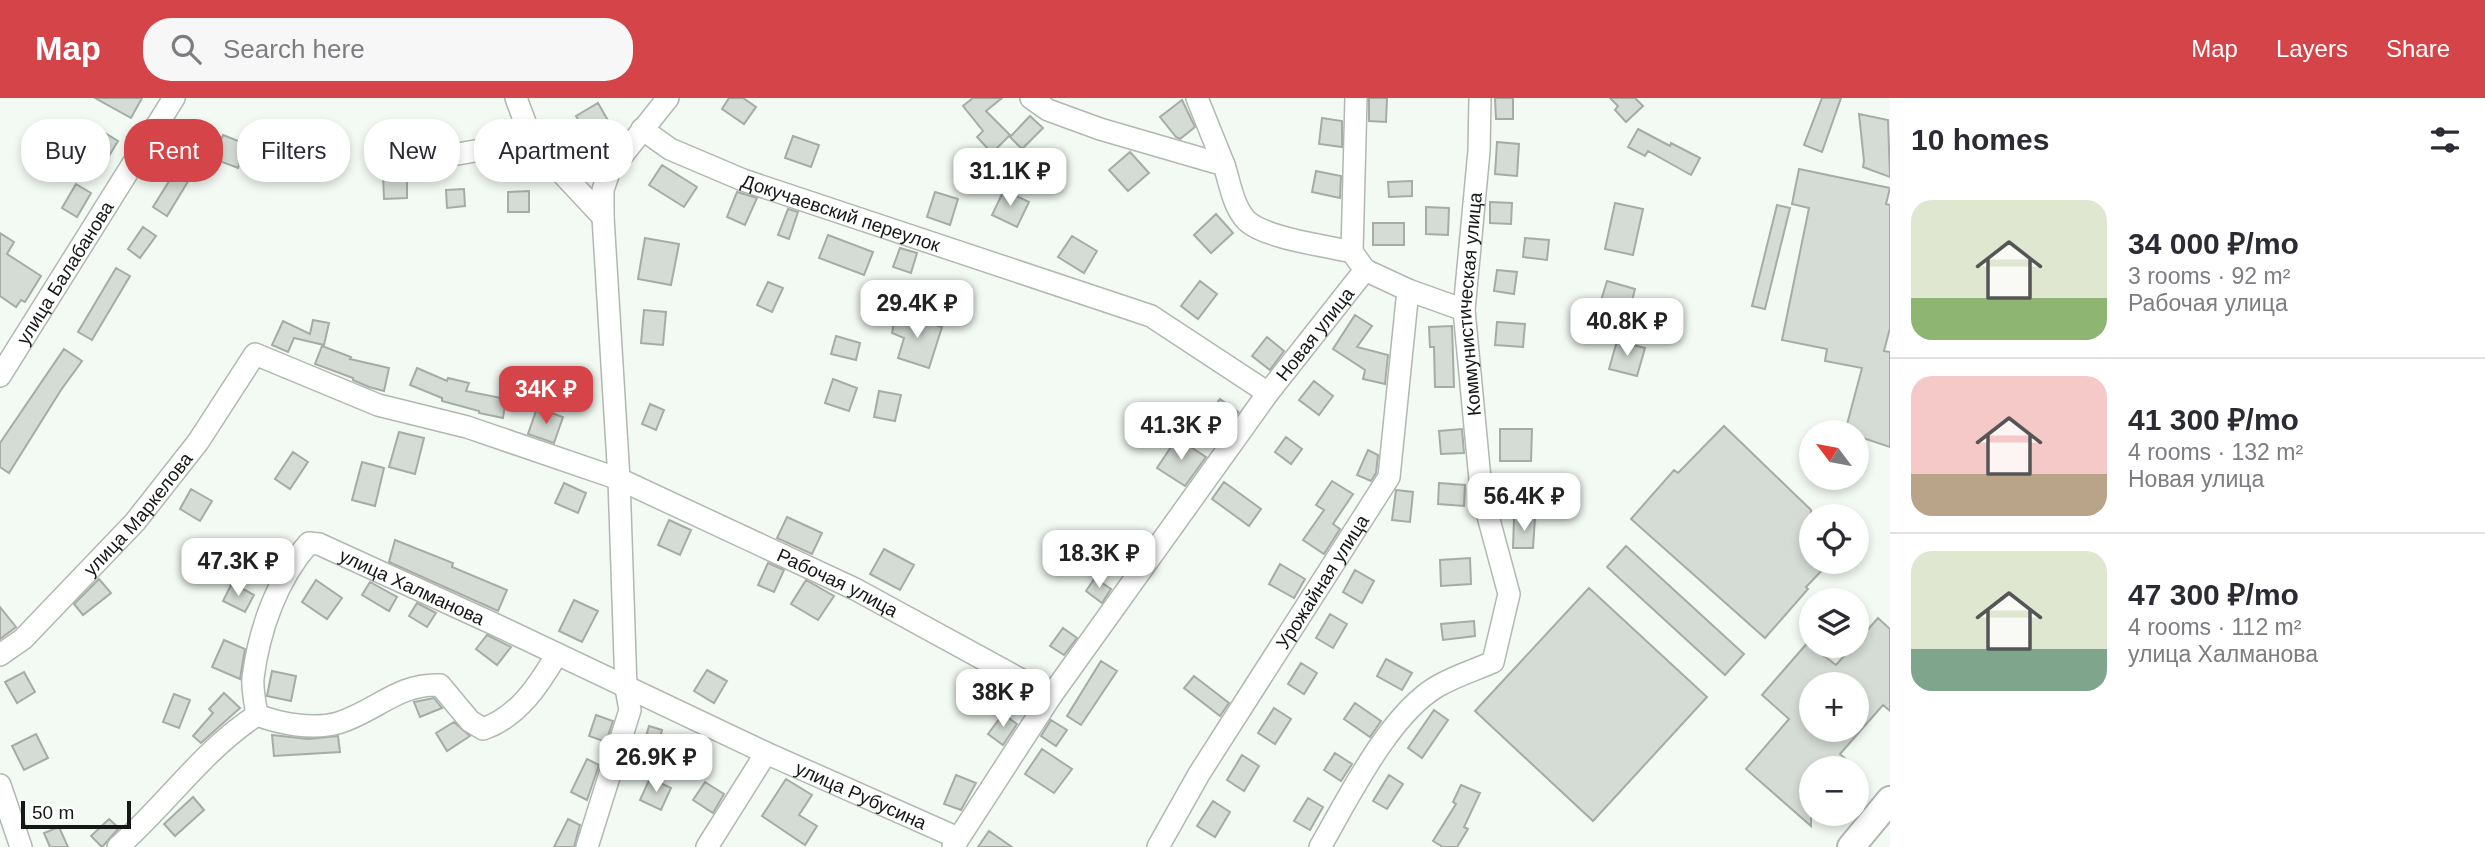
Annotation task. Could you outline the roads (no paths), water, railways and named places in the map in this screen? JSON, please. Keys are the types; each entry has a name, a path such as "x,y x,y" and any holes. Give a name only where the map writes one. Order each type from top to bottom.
{"main road":[{"path":"1851,847 1890,800"}],"street":[{"name":"улица Балабанова","path":"0,376 174,98"},
{"path":"516,98 524,119"},
{"path":"587,847 629,710 603,191 609,172 668,98"},
{"path":"1031,98 1048,110 1100,129 1224,165"},
{"path":"1197,98 1237,204 1248,221 1269,233 1352,252 1356,98"},
{"name":"Коммунистическая улица","path":"1320,847 1369,762 1401,718 1436,687 1493,662 1509,594 1481,490 1464,310 1479,151 1480,98"},
{"name":"Докучаевский переулок","path":"642,129 670,149 743,180 1151,316 1268,393"},
{"path":"570,182 603,217"},
{"name":"Новая улица","path":"1352,252 1365,270 1408,290 1464,310"},
{"name":"Новая улица","path":"956,843 1051,696 1268,393 1365,270"},
{"name":"Урожайная улица","path":"1158,847 1199,774 1389,477 1408,290"},
{"name":"Рабочая улица","path":"255,354 378,405 467,427 619,479 855,589 1051,696"},
{"name":"улица Маркелова","path":"0,655 23,639 135,522 198,442 255,354"},
{"name":"улица Халманова","path":"257,715 253,680 263,632 277,592 295,558 309,543 319,544 626,688"},
{"path":"118,847 145,824 185,777 237,728 257,715 279,723 335,724 404,690 422,684 440,685 470,721 483,729 498,724 513,714 546,673 556,654"},
{"name":"улица Рубусина","path":"626,688 956,843"},
{"path":"708,847 766,753"},
{"path":"0,785 21,847"}]}
